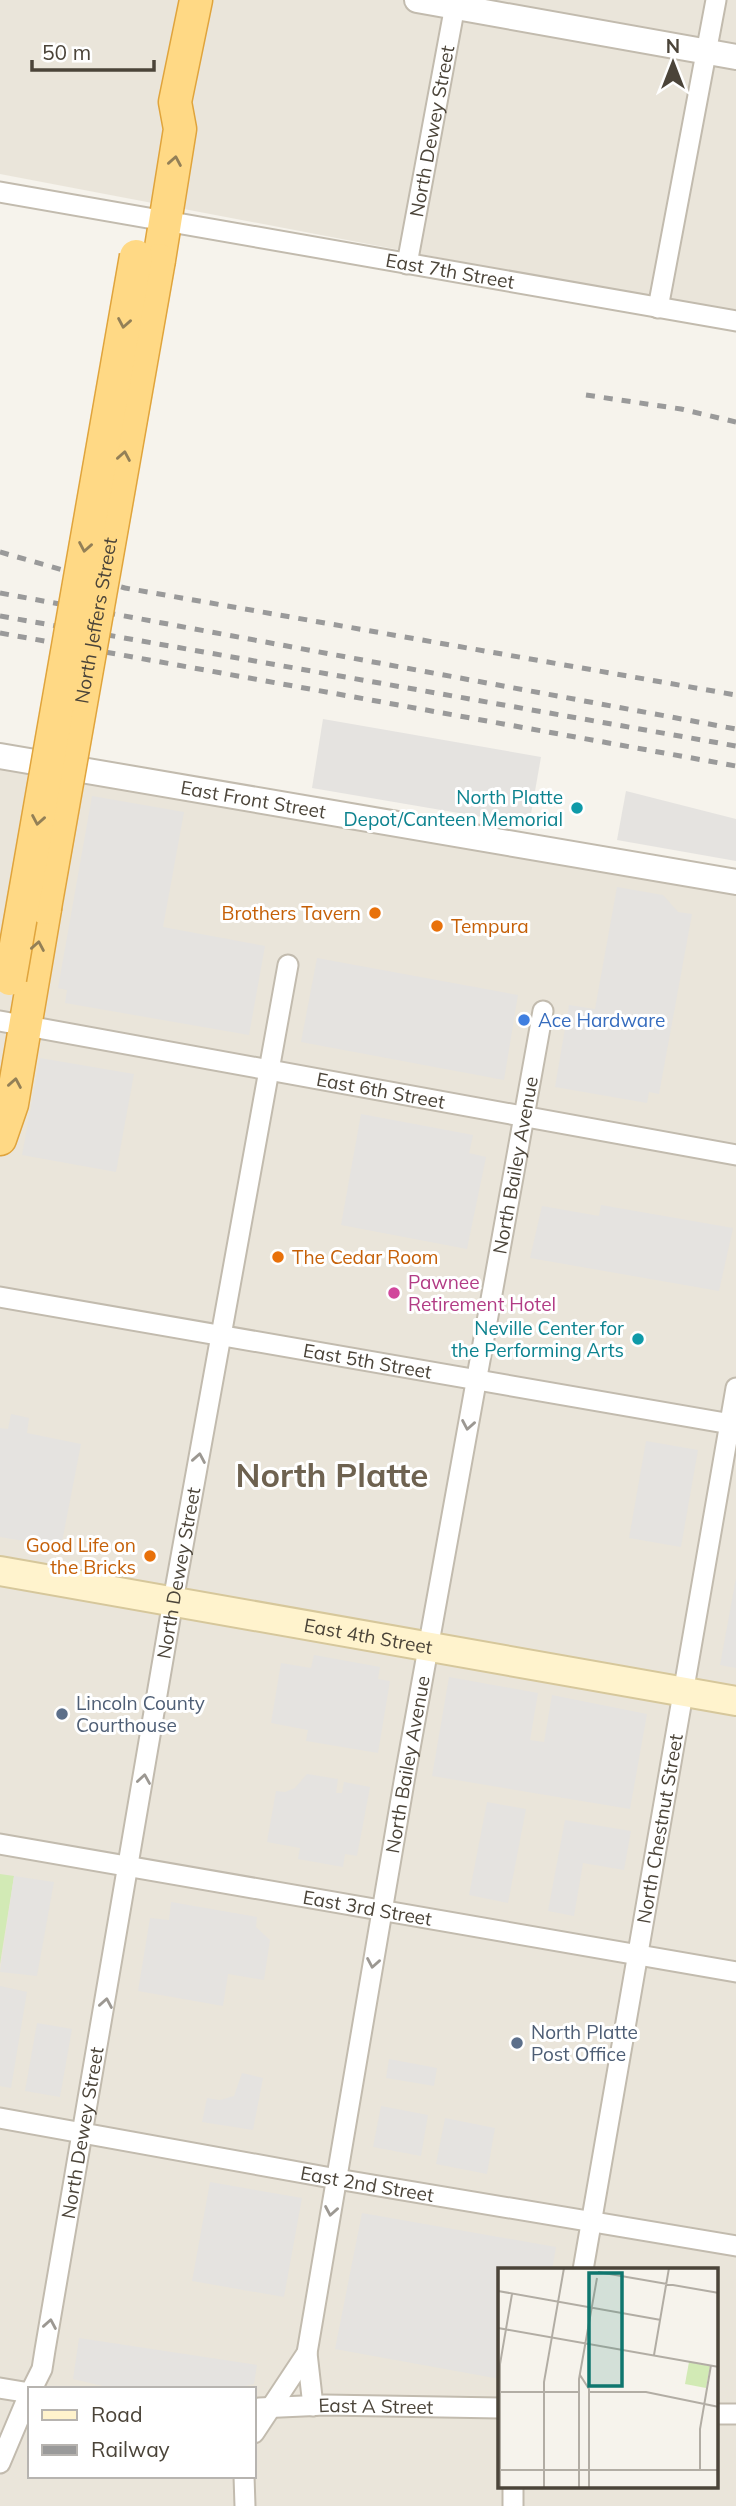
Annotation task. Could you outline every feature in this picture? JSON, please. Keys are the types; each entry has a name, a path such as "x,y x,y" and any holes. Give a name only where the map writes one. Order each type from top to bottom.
{"highway":[{"name":"North Jeffers Street","path":"0,1139 12,1104 7,1029 21,981 147,258 180,129 176,102 196,0"}],"main road":[{"name":"East 4th Street","path":"0,1571 736,1701"}],"street":[{"path":"416,0 455,3 736,57"},
{"path":"658,308 716,0"},
{"name":"North Dewey Street","path":"407,264 455,3"},
{"name":"East 7th Street","path":"0,192 736,321"},
{"name":"East Front Street","path":"0,756 736,882"},
{"name":"North Dewey Street","path":"33,2387 42,2369 173,1601 288,965"},
{"name":"North Bailey Avenue","path":"313,2406 307,2353 428,1646 543,1011"},
{"name":"East 6th Street","path":"7,1029 270,1069 736,1155"},
{"name":"East 5th Street","path":"0,1297 733,1424"},
{"name":"North Chestnut Street","path":"583,2268 733,1424 736,1388"},
{"name":"East 3rd Street","path":"0,1844 382,1913 736,1972"},
{"name":"East 2nd Street","path":"0,2118 337,2179 736,2246"},
{"name":"North Bailey Avenue","path":"256,2427 262,2408 307,2353"},
{"path":"0,2388 28,2392"},
{"name":"North Dewey Street","path":"0,2463 28,2397"},
{"name":"East A Street","path":"262,2408 498,2408"},
{"path":"718,2414 736,2414"},
{"path":"244,2478 245,2506"},
{"path":"513,2488 513,2506"}],"shaded area":[{"path":"0,0 736,0 736,314 0,174"},
{"path":"323,719 541,757 529,825 312,788"},
{"path":"0,751 736,876 736,2506 0,2506"},
{"path":"626,791 736,819 736,861 617,840"},
{"path":"92,796 184,812 163,927 265,946 249,1035 65,1003 67,990 58,988"},
{"path":"617,887 663,895 678,912 692,914 659,1094 649,1092 647,1103 555,1087 569,1005 595,1009"},
{"path":"317,958 518,995 504,1080 301,1042"},
{"path":"40,1058 134,1074 116,1172 22,1155"},
{"path":"361,1114 473,1135 469,1153 486,1157 467,1249 341,1225"},
{"path":"601,1205 733,1228 719,1291 530,1258 542,1206 599,1216"},
{"path":"11,1414 29,1418 27,1433 81,1444 61,1547 0,1537 0,1428 8,1429"},
{"path":"646,1441 698,1450 681,1547 629,1538"},
{"path":"736,1578 736,1668 720,1665"},
{"path":"314,1655 380,1667 378,1679 390,1681 378,1753 306,1741 308,1730 271,1723 281,1663 311,1668"},
{"path":"449,1677 538,1693 530,1740 544,1742 552,1695 647,1714 630,1809 432,1776"},
{"path":"307,1774 338,1779 336,1793 342,1793 344,1782 370,1787 357,1856 345,1854 343,1867 298,1859 300,1848 267,1842 276,1791 285,1792 295,1788"},
{"path":"487,1802 526,1809 508,1903 469,1895"},
{"path":"565,1820 631,1831 624,1870 583,1863 574,1916 548,1911"},
{"path":"14,1876 54,1882 37,1976 0,1972"},
{"path":"171,1902 257,1917 256,1927 270,1940 264,1980 228,1974 223,2006 138,1991 150,1918 169,1920"},
{"path":"0,1986 27,1992 11,2088 0,2086"},
{"path":"37,2023 72,2029 60,2097 25,2091"},
{"path":"389,2059 437,2068 434,2086 386,2078"},
{"path":"242,2073 263,2078 253,2130 202,2122 207,2098 220,2100 234,2096"},
{"path":"381,2106 428,2115 421,2156 373,2147"},
{"path":"445,2118 495,2128 487,2174 436,2164"},
{"path":"210,2182 302,2198 284,2297 192,2281"},
{"path":"362,2213 556,2247 552,2268 498,2268 498,2379 335,2349"},
{"path":"79,2338 257,2365 254,2384 240,2387 107,2387 73,2379"}],"green space":[{"path":"0,1874 14,1876 0,1964"}],"railway":[{"path":"586,395 681,409 736,422"},
{"path":"0,552 125,588 736,695"},
{"path":"0,593 736,729"},
{"path":"0,616 736,746"},
{"path":"0,633 736,766"}],"place":[{"name":"North Platte Depot/Canteen Memorial","path":"577,808"},
{"name":"Brothers Tavern","path":"375,913"},
{"name":"Tempura","path":"437,926"},
{"name":"Ace Hardware","path":"524,1020"},
{"name":"The Cedar Room","path":"278,1257"},
{"name":"Pawnee Retirement Hotel","path":"394,1293"},
{"name":"Neville Center for the Performing Arts","path":"638,1339"},
{"name":"Good Life on the Bricks","path":"150,1556"},
{"name":"Lincoln County Courthouse","path":"62,1714"},
{"name":"North Platte Post Office","path":"517,2043"}],"district":[{"name":"North Platte","path":"332,1475"}]}
